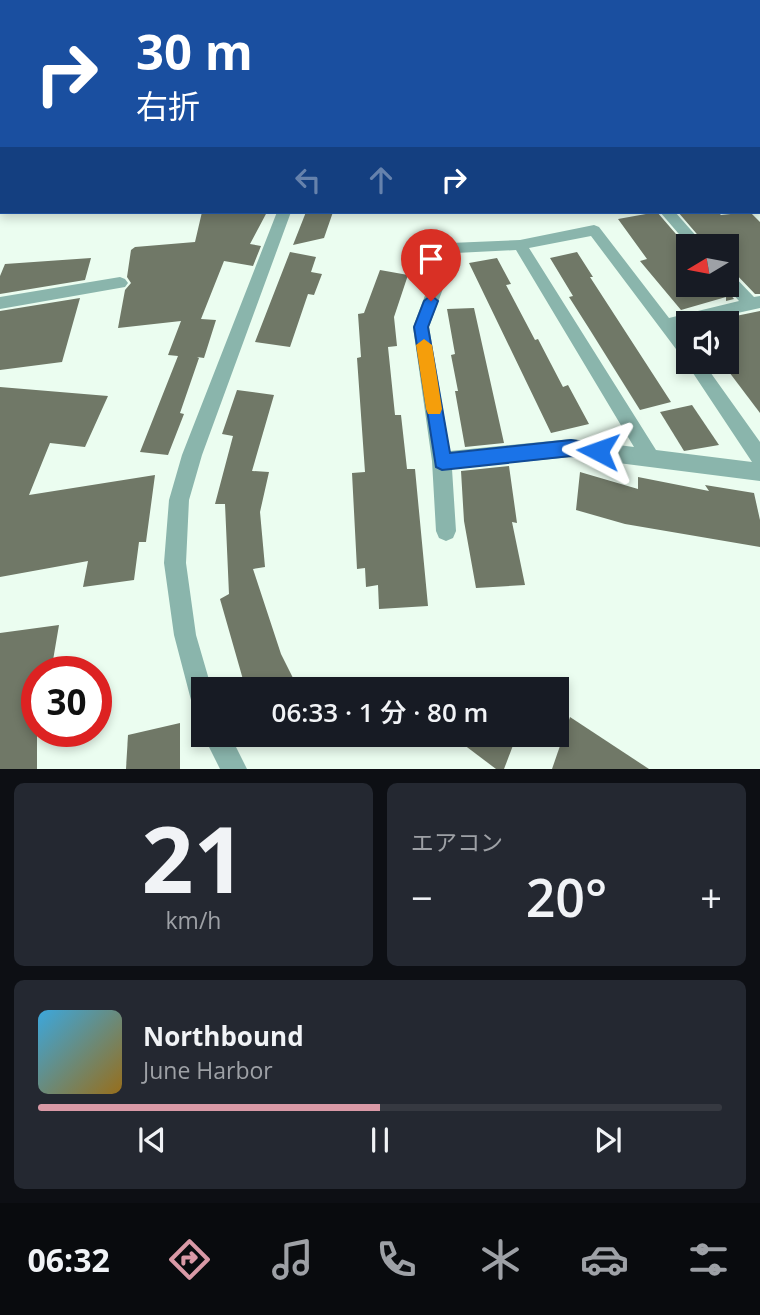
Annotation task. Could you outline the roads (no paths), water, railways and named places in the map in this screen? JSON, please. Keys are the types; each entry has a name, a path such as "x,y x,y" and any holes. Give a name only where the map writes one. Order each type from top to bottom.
{"street":[{"path":"197,677 185,635 175,563 179,500 191,455 283,214"},
{"path":"669,214 687,234"},
{"path":"446,531 442,461 421,327 450,248 520,245 594,230 676,339"},
{"path":"520,245 650,457"},
{"path":"0,303 120,283"},
{"path":"739,288 756,303"},
{"path":"666,325 756,303"},
{"path":"701,374 760,458"},
{"path":"442,461 571,448 760,472"},
{"path":"222,747 234,769"}]}
